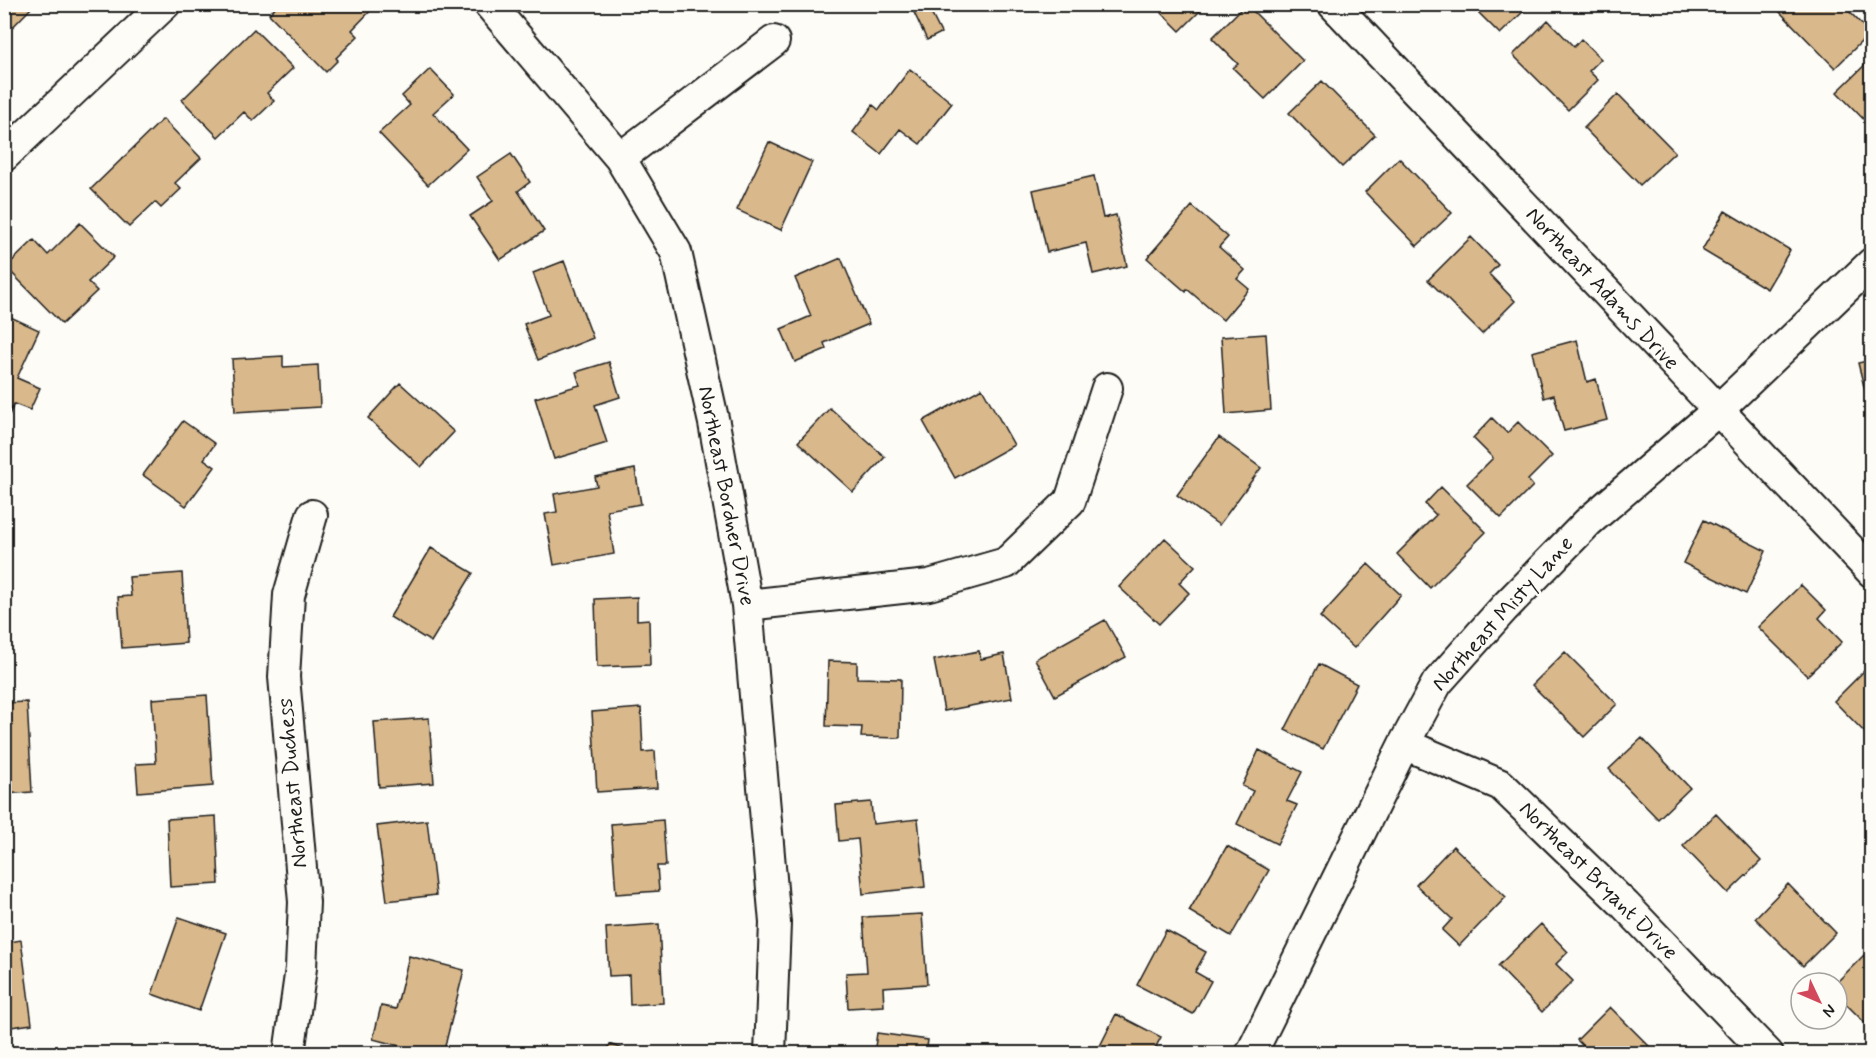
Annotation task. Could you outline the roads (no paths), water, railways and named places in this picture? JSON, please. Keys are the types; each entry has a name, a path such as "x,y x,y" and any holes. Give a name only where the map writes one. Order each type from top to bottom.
{"street":[{"path":"4,156 165,4"},
{"name":"Northeast Bordner Drive","path":"489,4 620,158 676,252 714,423 747,605 775,923 770,1053"},
{"name":"Northeast Adams Drive","path":"1333,4 1872,572"},
{"path":"620,158 774,41"},
{"name":"Northeast Misty Lane","path":"1251,1053 1404,744 1437,683 1504,608 1588,522 1717,411 1872,263"},
{"path":"747,605 929,585 1006,563 1070,501 1107,388"},
{"name":"Northeast Duchess","path":"289,1053 301,968 304,902 284,677 289,595 312,515"},
{"name":"Northeast Bryant Drive","path":"1404,744 1501,784 1625,905 1768,1053"}]}
